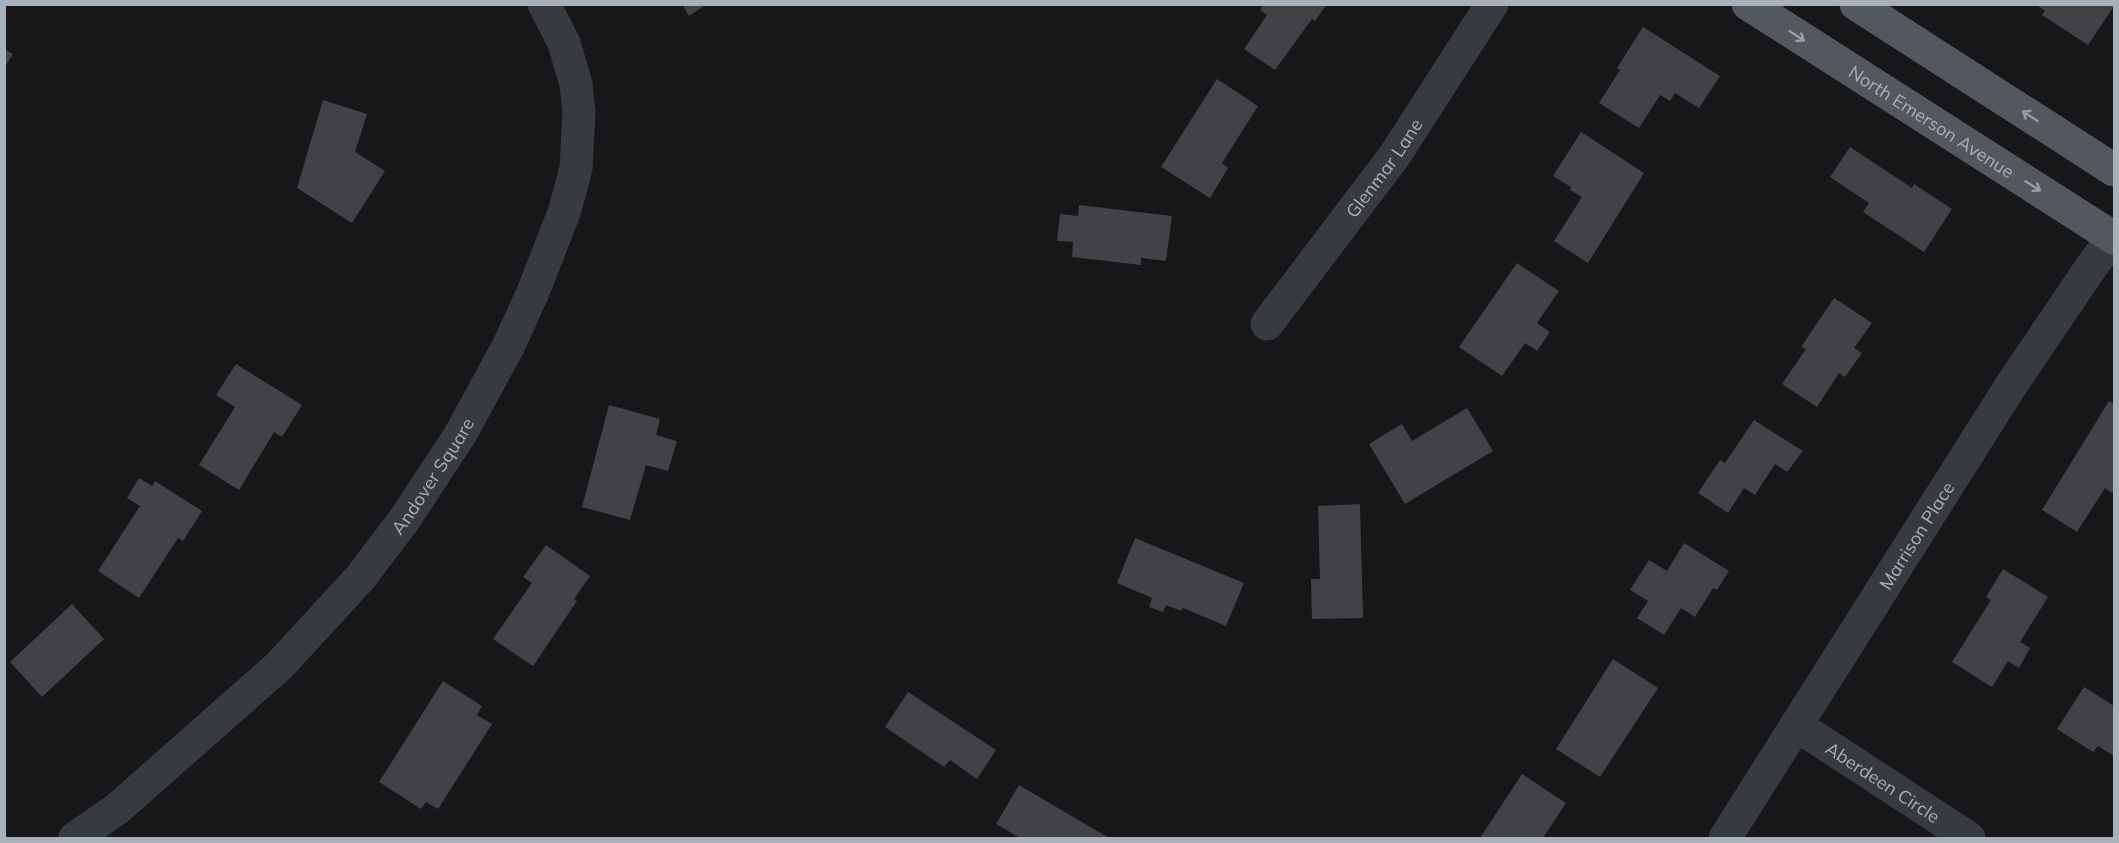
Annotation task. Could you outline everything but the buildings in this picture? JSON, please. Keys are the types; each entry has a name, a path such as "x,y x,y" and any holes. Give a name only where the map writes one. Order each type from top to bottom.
{"main road":[{"name":"North Emerson Avenue","path":"1748,4 2114,237"},
{"path":"1856,4 2115,170"}],"street":[{"name":"Andover Square","path":"75,838 117,809 280,665 360,578 404,520 460,435 509,345 533,292 565,210 576,168 579,112 576,84 564,43 544,4"},
{"name":"Glenmar Lane","path":"1267,324 1395,155 1492,4"},
{"name":"Marrison Place","path":"1725,838 2010,387 2114,237"},
{"name":"Aberdeen Circle","path":"1796,725 1969,838"}]}
